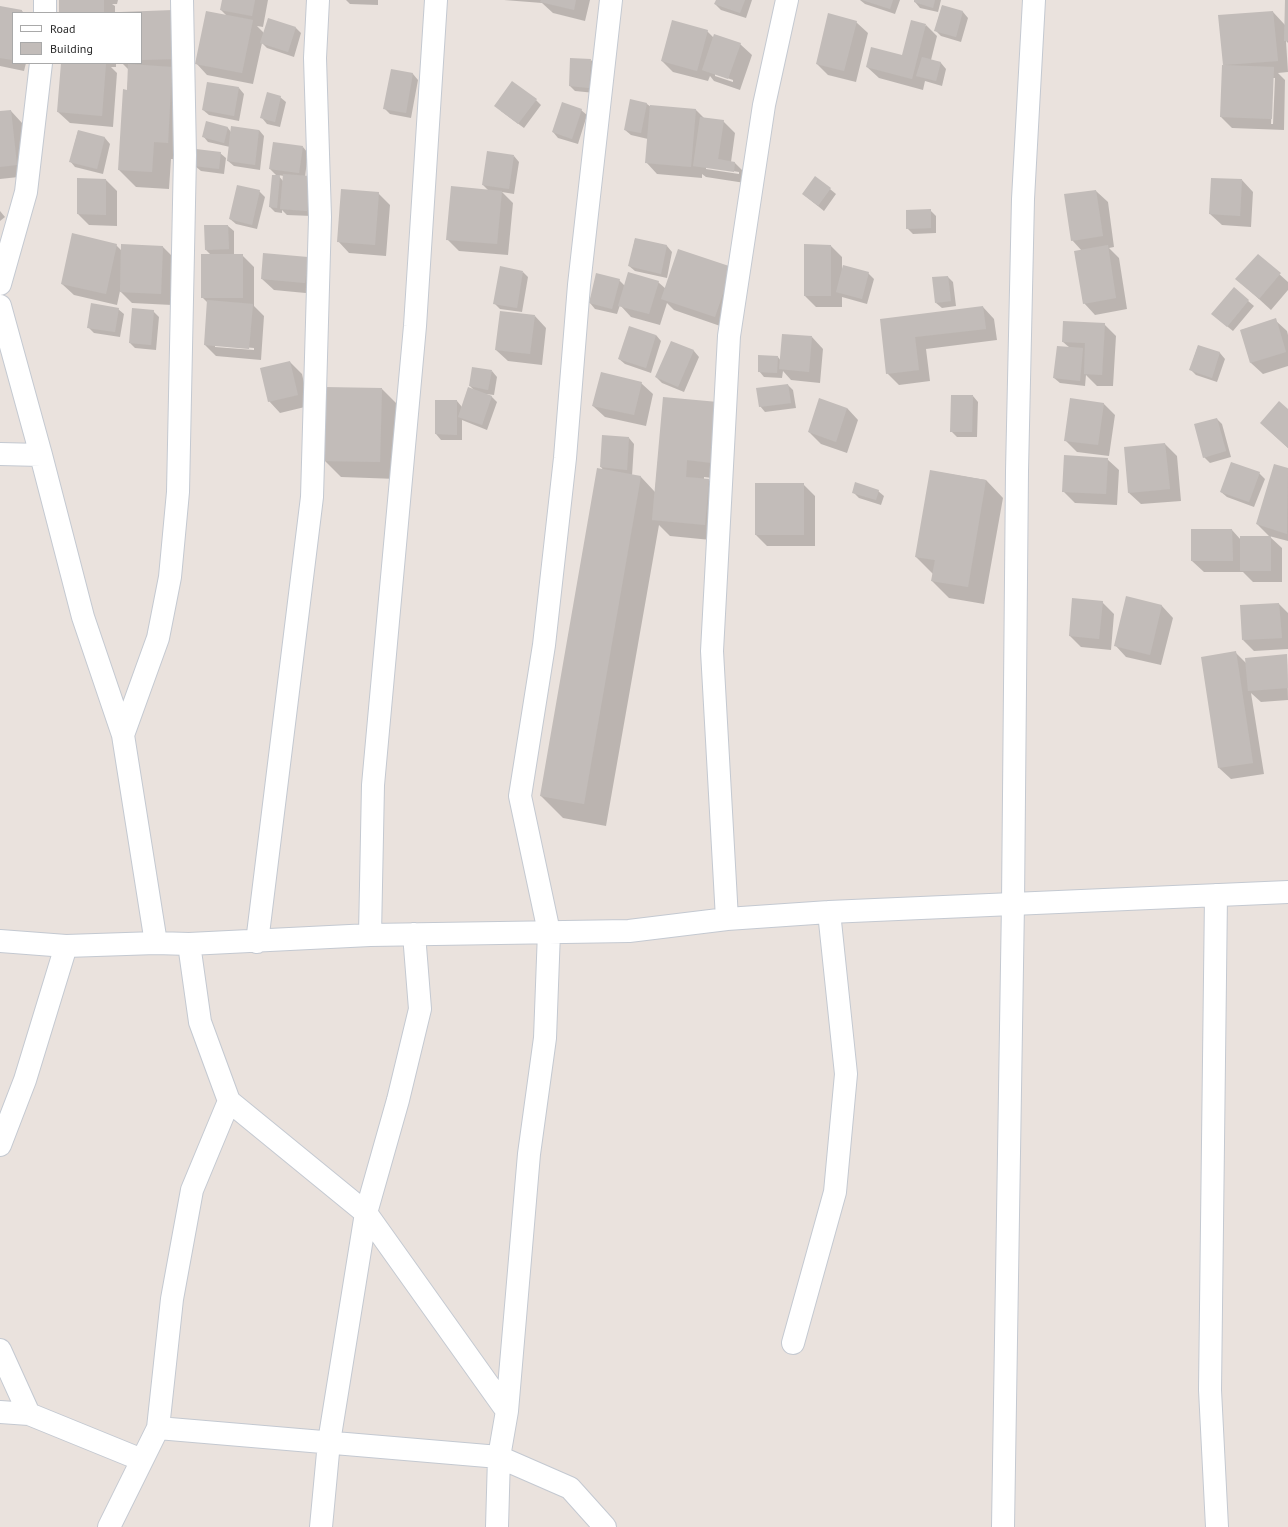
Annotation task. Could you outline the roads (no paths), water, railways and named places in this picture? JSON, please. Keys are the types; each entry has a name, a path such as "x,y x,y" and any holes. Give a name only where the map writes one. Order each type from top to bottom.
{"street":[{"path":"45,0 45,12"},
{"path":"123,735 158,638 170,577 178,492 185,155 182,0"},
{"path":"257,942 312,497 320,217 315,58 318,0"},
{"path":"370,935 373,785 415,326 436,0"},
{"path":"497,1527 499,1456 507,1411 529,1154 546,1038 549,932 520,796 545,638 565,458 579,285 611,0"},
{"path":"728,919 712,650 730,336 764,105 787,0"},
{"path":"1003,1527 1013,903 1017,471 1023,214 1034,0"},
{"path":"0,284 26,192 41,64"},
{"path":"0,306 83,617 123,735 156,943"},
{"path":"0,454 41,455"},
{"path":"0,941 66,946 257,942 370,935 629,931 728,919 829,912 932,909 1013,903 1288,892"},
{"path":"1216,895 1210,1390 1218,1527"},
{"path":"793,1343 835,1192 846,1074 829,912"},
{"path":"321,1527 329,1442 366,1213 398,1100 420,1009 414,934"},
{"path":"189,944 200,1022 229,1101 366,1213 507,1411"},
{"path":"0,1145 26,1080 66,946"},
{"path":"109,1527 158,1428 172,1299 192,1190 229,1101"},
{"path":"0,1350 28,1414"},
{"path":"0,1412 28,1414 142,1460"},
{"path":"158,1428 499,1456 570,1488 605,1527"}]}
